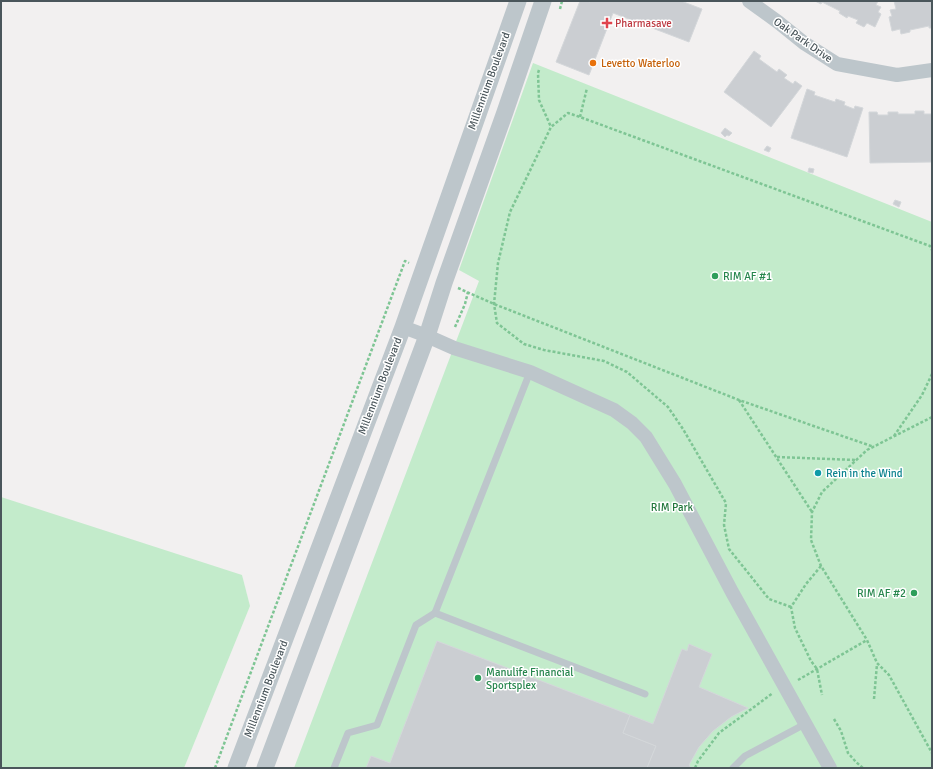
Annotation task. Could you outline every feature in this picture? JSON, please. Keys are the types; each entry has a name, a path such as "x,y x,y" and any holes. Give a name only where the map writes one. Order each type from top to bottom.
{"street":[{"name":"Millennium Boulevard","path":"236,768 403,327 518,1"},
{"path":"265,768 427,336 444,283 543,1"},
{"name":"Oak Park Drive","path":"748,1 804,43 837,64 897,75 932,70"},
{"path":"403,327 454,348 530,372 614,410 632,423 646,437 675,484 732,592 830,768"}],"lane":[{"path":"334,768 348,733 377,725 416,625 435,613 530,372"},
{"path":"435,613 645,694"},
{"path":"733,768 745,756 805,724"}],"path":[{"path":"557,15 562,1"},
{"path":"540,66 538,73 539,100 551,127"},
{"path":"580,117 587,88"},
{"path":"497,323 494,304 498,263 510,212 551,127 568,113 931,245 932,250"},
{"path":"214,768 405,261"},
{"path":"452,285 494,304 739,400 874,447"},
{"path":"455,327 465,304 468,292"},
{"path":"894,436 922,395 932,374"},
{"path":"739,400 812,512"},
{"path":"932,417 867,450 822,492 812,512 811,540 821,566 867,640 877,663 889,675 932,753"},
{"path":"776,457 856,460"},
{"path":"821,566 806,584 791,607 795,628 811,661 817,669 822,695"},
{"path":"793,683 867,640"},
{"path":"874,699 877,663"},
{"path":"695,768 698,761 718,733 773,692"},
{"path":"834,719 841,731 848,753 863,768"}],"green space":[{"name":"RIM Park","path":"533,63 932,222 932,768 294,768 479,281 459,270"},
{"path":"1,497 242,575 250,606 184,768 1,768"}],"building":[{"path":"580,1 681,1 702,9 689,42 613,13 589,75 556,62"},
{"path":"815,1 878,1 876,5 881,7 878,12 881,14 875,27 867,23 864,27 856,23 858,20 848,16 847,18 839,13 840,11 822,2 821,4"},
{"path":"894,1 932,1 932,28 929,28 929,26 910,30 910,32 901,34 900,29 892,31 889,17 892,16 890,10 896,9"},
{"path":"754,51 761,56 759,59 777,72 779,69 787,75 784,78 793,84 795,81 802,86 771,127 724,92"},
{"path":"807,89 815,92 814,95 835,102 836,99 845,102 844,105 854,109 855,106 863,108 847,157 791,138"},
{"path":"915,111 924,111 924,114 932,114 932,162 870,163 869,112 877,112 878,115 888,115 888,112 898,112 898,114 915,114"},
{"path":"725,128 732,133 725,137 721,133"},
{"path":"767,146 771,148 769,152 764,150"},
{"path":"809,168 814,169 813,173 808,172"},
{"path":"895,200 901,202 899,207 893,204"},
{"name":"Manulife Financial Sportsplex","path":"437,641 630,715 623,733 656,746 647,768 366,768 371,756 390,763"},
{"path":"689,644 712,654 699,687 748,708 731,717 713,731 699,747 689,765 690,768 647,768 656,746 623,733 630,715 653,724 682,649 687,651"}],"place":[{"name":"Pharmasave","path":"607,23"},
{"name":"Levetto Waterloo","path":"593,63"},
{"name":"RIM AF #1","path":"715,276"},
{"name":"Rein in the Wind","path":"818,473"},
{"name":"RIM AF #2","path":"914,593"},
{"name":"Manulife Financial Sportsplex","path":"478,678"}]}
